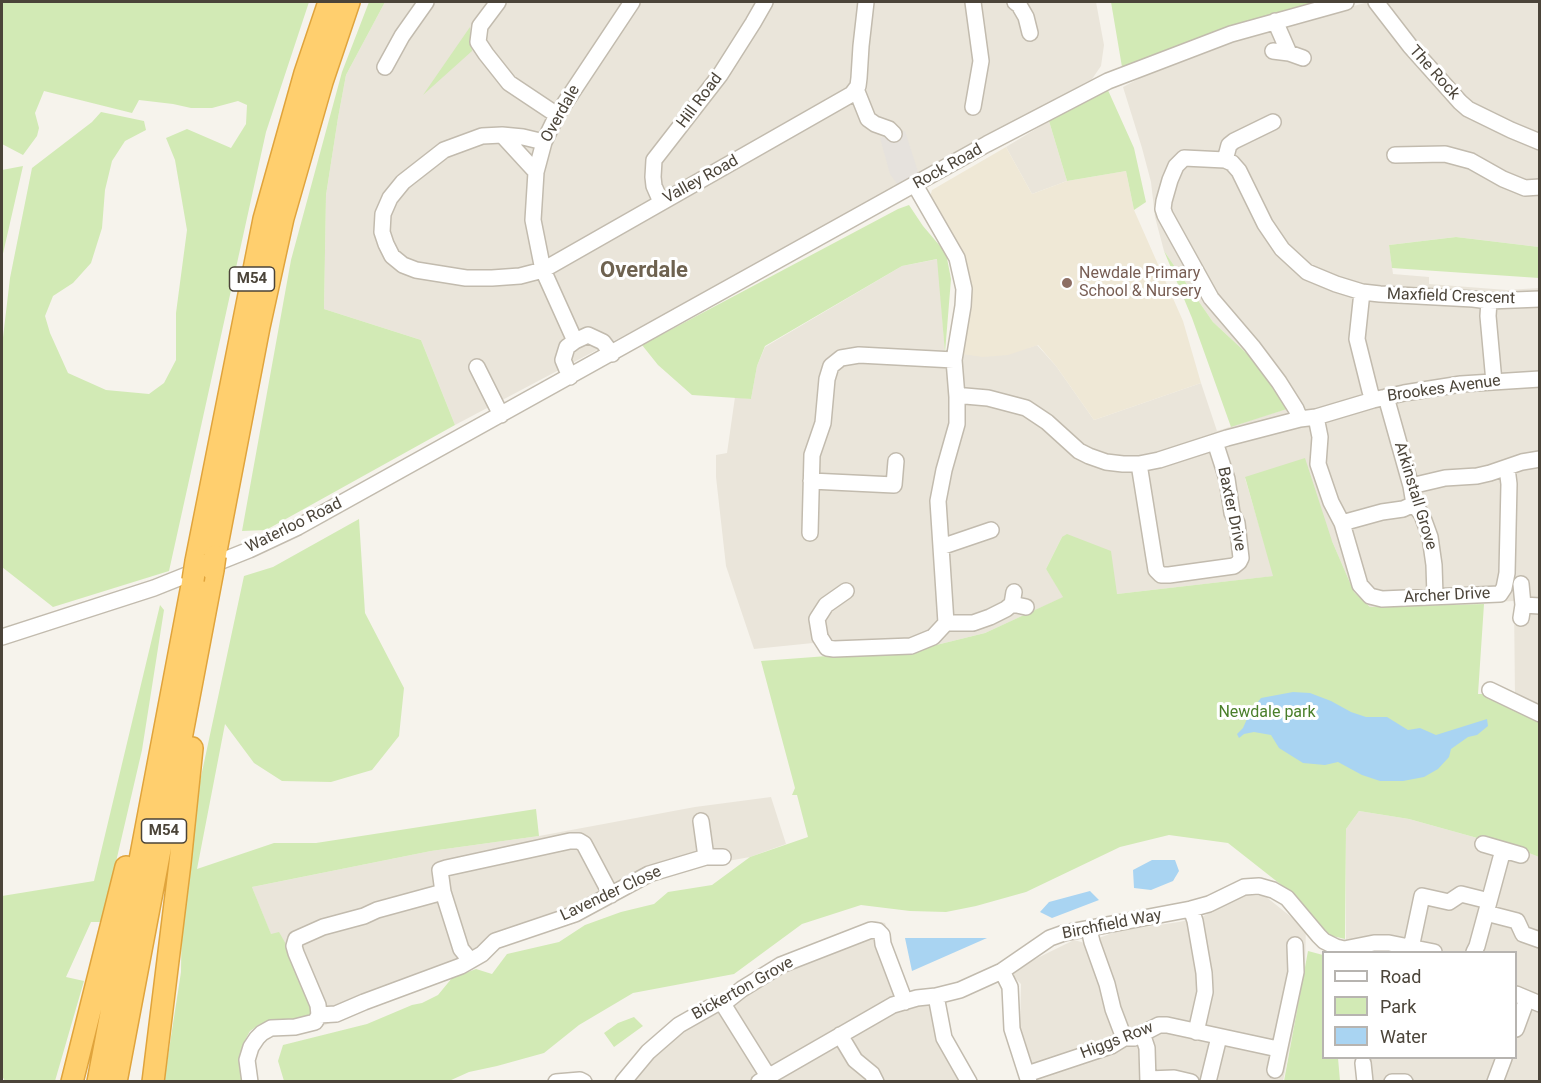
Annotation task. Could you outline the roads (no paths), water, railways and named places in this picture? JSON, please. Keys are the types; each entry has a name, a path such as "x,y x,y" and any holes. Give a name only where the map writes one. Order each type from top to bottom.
{"highway":[{"name":"M54","path":"116,1082 206,570 264,219 305,73 329,2"},
{"name":"M54","path":"72,1082 175,676 206,570 284,218 322,82 349,2"},
{"name":"M54","path":"153,1082 180,863 206,570"},
{"name":"M54","path":"98,1082 175,676"}],"street":[{"path":"385,67 402,51 402,36 426,2"},
{"path":"498,2 480,26 478,42 508,83 556,115"},
{"name":"Overdale","path":"575,341 543,270 533,220 536,172 544,142 556,115 632,2"},
{"name":"Hill Road","path":"662,202 654,186 652,168 654,160 720,75 765,2"},
{"path":"866,2 860,78 856,89 868,119 874,124 890,129 894,134"},
{"path":"973,2 981,61 973,107"},
{"path":"1015,2 1026,17 1030,33"},
{"name":"Rock Road","path":"570,377 987,144 1108,81 1231,34 1346,2"},
{"name":"The Rock","path":"1376,2 1450,93 1468,109 1539,142"},
{"path":"1273,51 1296,56 1275,21"},
{"name":"Valley Road","path":"543,270 837,104 856,89"},
{"path":"1273,122 1234,141 1225,160 1190,157 1181,160 1170,180 1163,209 1211,298 1259,355 1296,409 1300,419"},
{"path":"502,135 536,172"},
{"path":"543,270 520,276 466,278 416,270 403,265 392,256 382,231 383,214 390,198 403,182 444,150 482,136 523,137 544,142"},
{"path":"1395,155 1445,154 1471,161 1525,188 1539,187"},
{"name":"Maxfield Crescent","path":"1225,160 1239,171 1265,224 1282,249 1307,272 1362,292 1489,302 1539,299"},
{"path":"846,591 826,606 817,619 820,637 827,648 834,650 911,646 933,637 946,623 938,501 957,423 954,360 964,289 957,258 915,185"},
{"name":"Arkinstall Grove","path":"1362,292 1357,339 1370,391 1380,398 1411,486 1414,504 1422,515 1430,537 1435,597"},
{"path":"1489,302 1488,316 1494,382"},
{"path":"570,377 564,360 567,347 575,341 588,335 603,342 612,354"},
{"path":"810,532 812,455 824,416 828,374 835,362 848,356 954,360"},
{"path":"477,367 501,415"},
{"name":"Waterloo Road","path":"2,637 154,588 249,550 298,527 570,377"},
{"name":"Brookes Avenue","path":"957,398 965,396 988,398 1026,408 1079,451 1089,456 1106,462 1139,464 1380,398 1449,386 1539,379"},
{"name":"Archer Drive","path":"1316,417 1320,437 1318,464 1331,502 1342,523 1360,585 1370,596 1382,599 1500,594 1504,588 1507,573 1509,484 1507,468"},
{"name":"Baxter Drive","path":"1139,464 1156,570 1161,575 1169,575 1234,566 1241,558 1237,523 1232,513 1227,479 1215,442"},
{"path":"1411,486 1445,478 1477,476 1539,459"},
{"path":"811,481 894,485 896,461"},
{"path":"1342,523 1403,509 1414,504"},
{"path":"941,548 981,529"},
{"path":"1521,584 1522,611 1539,606"},
{"path":"946,623 973,623 998,613 1017,601"},
{"path":"1490,690 1539,714"},
{"path":"701,821 706,857"},
{"path":"470,960 461,949 443,892 441,870 579,840 584,844 611,895"},
{"path":"1483,844 1521,855"},
{"path":"1474,951 1503,850"},
{"name":"Lavender Close","path":"250,1082 247,1060 251,1047 262,1032 271,1028 295,1027 315,1022 319,1015 336,1014 461,966 482,954 495,941 575,914 649,874 706,857 723,857"},
{"name":"Birchfield Way","path":"764,1079 893,1005 960,990 1002,971 1050,938 1065,933 1191,909 1209,904 1244,887 1259,886 1273,890 1287,898 1324,941 1336,947 1344,949 1374,943 1389,943 1428,951"},
{"path":"319,1015 318,1005 290,935 443,892"},
{"path":"1411,948 1422,896 1449,902 1461,894 1517,921 1523,933 1539,940"},
{"path":"1191,909 1204,973 1205,992 1196,1032"},
{"path":"1089,929 1124,1038"},
{"name":"Bickerton Grove","path":"623,1082 648,1052 679,1025 716,1004 723,1004 742,989 781,965 871,930 878,931 882,935 883,944 905,1002"},
{"path":"1275,1070 1296,972 1295,945"},
{"path":"1002,971 1010,987 1012,1029 1028,1078"},
{"path":"936,996 944,1038 969,1082"},
{"path":"1517,1024 1527,999"},
{"path":"723,1004 764,1079"},
{"name":"Higgs Row","path":"1028,1078 1111,1046 1124,1038 1134,1038 1159,1025 1278,1049"},
{"path":"1142,1033 1147,1048 1148,1080 1174,1078 1191,1082"},
{"path":"840,1035 855,1060 873,1074 876,1082"},
{"path":"1208,1082 1219,1037"},
{"path":"1495,1082 1504,1059"},
{"path":"1363,1063 1365,1082"},
{"path":"556,1082 580,1080 584,1082"},
{"path":"1392,1082 1405,1082"}],"water":[{"path":"1293,692 1310,693 1366,717 1387,717 1408,730 1420,728 1436,735 1487,719 1488,726 1477,735 1468,737 1451,749 1449,757 1438,769 1424,777 1403,781 1380,781 1362,775 1338,762 1325,765 1303,763 1279,748 1271,735 1254,732 1244,734 1239,738 1237,734 1261,698"},
{"path":"1152,860 1175,860 1179,871 1173,881 1151,890 1134,888 1133,870"},
{"path":"1090,891 1099,900 1052,918 1040,912 1049,902"},
{"path":"905,938 987,938 912,971"}],"place":[{"name":"Newdale Primary School & Nursery","path":"1067,283"}],"district":[{"name":"Overdale","path":"644,271"}],"park label":[{"name":"Newdale park","path":"1267,713"}]}
